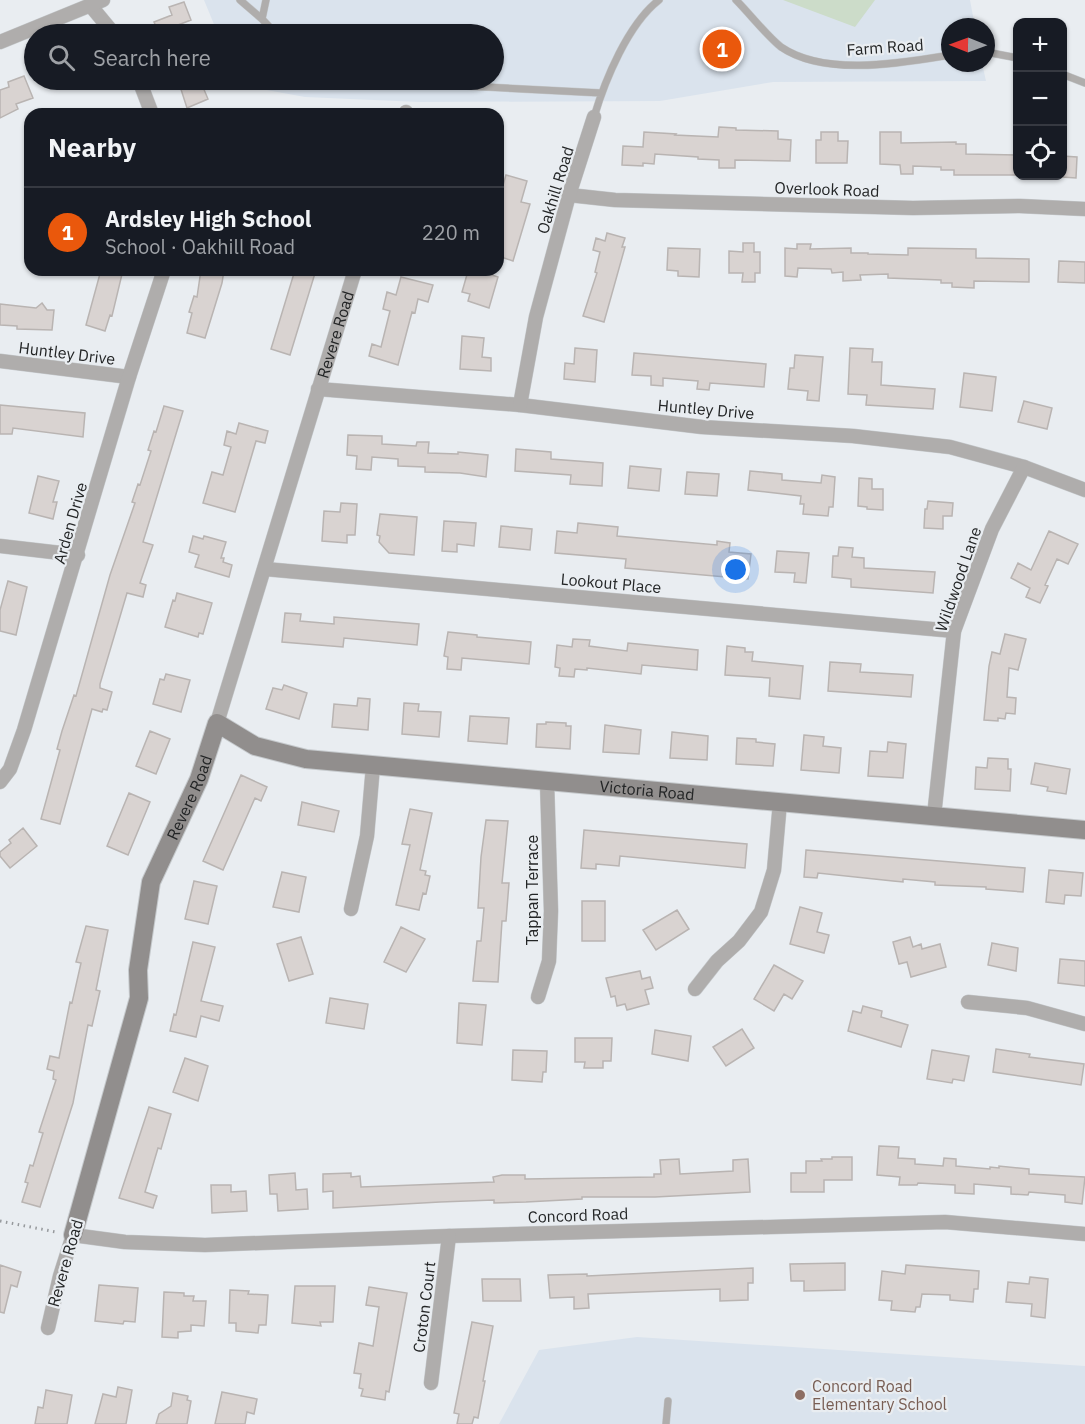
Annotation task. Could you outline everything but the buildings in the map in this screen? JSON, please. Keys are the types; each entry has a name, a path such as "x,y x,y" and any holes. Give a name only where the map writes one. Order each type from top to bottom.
{"street":[{"path":"44,24 103,0"},
{"path":"90,5 106,24"},
{"path":"0,42 24,32"},
{"path":"143,90 150,108"},
{"name":"Oakhill Road","path":"520,405 536,317 569,195 594,117"},
{"name":"Overlook Road","path":"569,195 615,200 913,208 1085,209"},
{"name":"Arden Drive","path":"0,782 10,769 24,730 78,555 129,377 162,276"},
{"name":"Revere Road","path":"48,1328 60,1276 139,998 138,970 151,882 199,779 218,723 353,276"},
{"name":"Huntley Drive","path":"0,361 129,377"},
{"name":"Huntley Drive","path":"318,389 520,405 702,427 853,436 950,447 1024,467 1085,490"},
{"name":"Wildwood Lane","path":"934,816 954,631 992,529 1024,467"},
{"path":"0,546 78,555"},
{"name":"Lookout Place","path":"265,569 954,631"},
{"name":"Victoria Road","path":"218,723 255,746 306,759 1085,830"},
{"path":"351,909 367,836 373,766"},
{"name":"Tappan Terrace","path":"538,997 549,961 547,782"},
{"path":"695,989 717,961 740,941 761,912 774,870 780,802"},
{"path":"968,1002 1028,1008 1085,1024"},
{"name":"Concord Road","path":"73,1235 125,1242 205,1245 945,1222 1085,1234"},
{"name":"Croton Court","path":"431,1383 449,1236"}],"lane":[{"path":"240,0 267,24"},
{"path":"262,19 266,0"},
{"name":"Oakhill Road","path":"594,117 601,93 628,37 658,0"},
{"name":"Farm Road","path":"736,0 781,47 811,61 854,66 941,56"},
{"path":"995,54 1013,57"},
{"path":"1067,76 1085,83"},
{"path":"504,88 601,93"},
{"path":"666,1424 668,1401"}],"path":[{"path":"0,1221 73,1235"}],"shaded area":[{"path":"204,0 970,0 973,18 941,18 941,72 984,72 986,81 773,82 660,101 419,102 305,97 266,90 504,90 504,24 214,24"},
{"name":"Concord Road Elementary School","path":"637,1337 1085,1366 1085,1424 499,1424 539,1350"}],"green space":[{"path":"783,0 875,0 855,27"}],"place":[{"name":"Ardsley High School","path":"722,49"},
{"name":"Concord Road Elementary School","path":"800,1395"}]}
